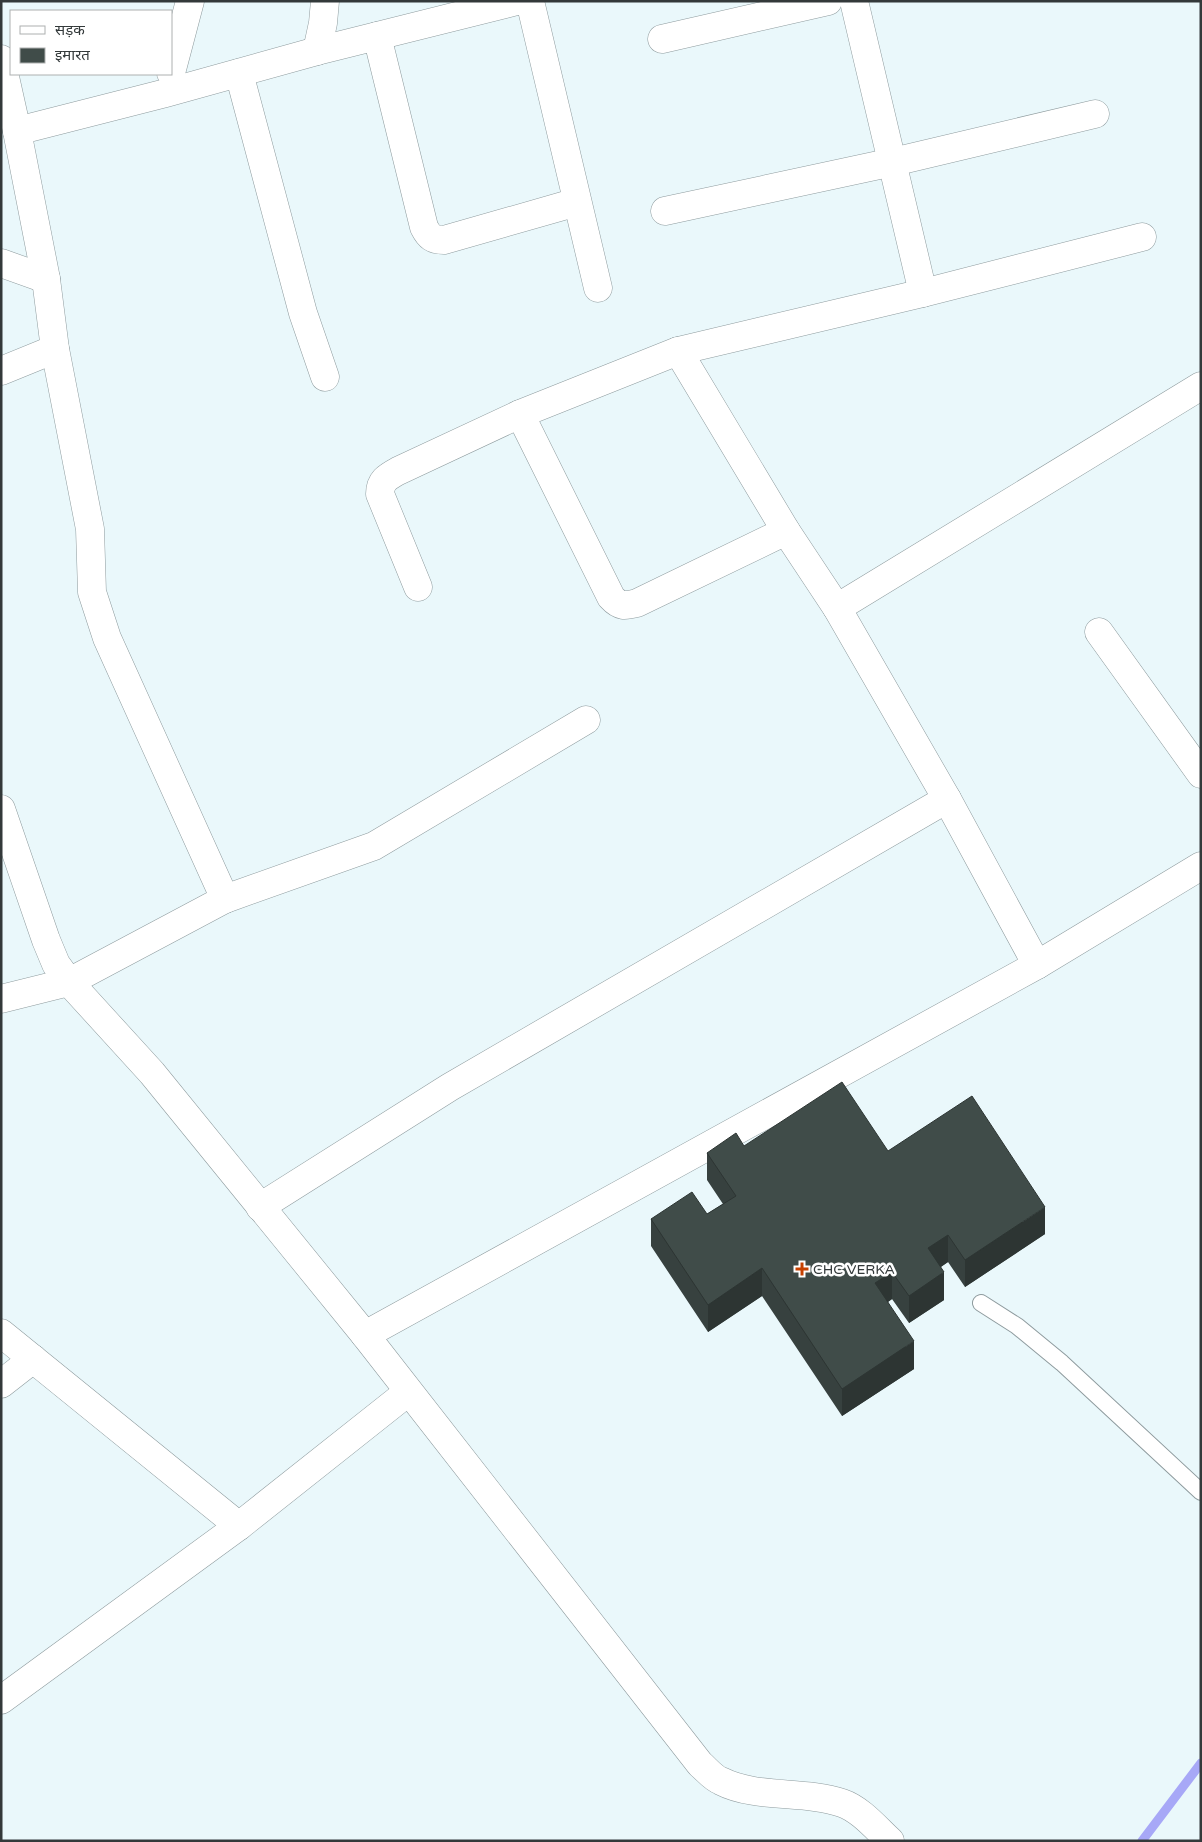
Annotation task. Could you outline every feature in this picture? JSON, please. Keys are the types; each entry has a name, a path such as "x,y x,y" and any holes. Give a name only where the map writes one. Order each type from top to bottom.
{"street":[{"path":"172,69 190,1"},
{"path":"317,51 323,23 325,1"},
{"path":"17,131 169,80 239,73 317,51 517,1"},
{"path":"530,1 598,288"},
{"path":"662,39 828,1"},
{"path":"854,1 923,293"},
{"path":"377,36 424,226 428,235 435,240 444,240 577,202"},
{"path":"1,59 46,279 55,349 90,529 92,592 113,651 225,900"},
{"path":"239,73 303,313 325,377"},
{"path":"665,211 893,162 1095,114"},
{"path":"418,587 380,494 380,487 385,478 520,414 678,351 923,293 1142,237"},
{"path":"1,262 46,279"},
{"path":"1,371 55,349"},
{"path":"678,351 786,531 836,608 947,799 1036,965"},
{"path":"836,608 1201,386"},
{"path":"520,414 611,597 617,604 624,606 636,603 786,531"},
{"path":"1099,632 1201,774"},
{"path":"1,999 69,982 225,900 374,846 586,720"},
{"path":"260,1207 450,1087 947,799"},
{"path":"1,809 46,940 56,964 69,982 152,1073 365,1335 700,1764 719,1781 737,1788 820,1797 844,1804 862,1815 890,1841"},
{"path":"365,1335 1036,965 1201,866"},
{"path":"1,1333 239,1526"},
{"path":"1,1384 33,1359"},
{"path":"1,1700 239,1526 408,1392"}],"lane":[{"path":"981,1303 1017,1326 1062,1363 1201,1492"}],"building":[{"name":"CHC VERKA","path":"842,1082 888,1151 972,1096 1045,1207 965,1260 948,1235 928,1248 944,1272 909,1296 892,1272 875,1283 914,1341 842,1389 762,1268 708,1305 651,1219 692,1192 707,1214 736,1196 707,1153 736,1133 744,1146"}],"waterway":[{"path":"1142,1841 1201,1763"}],"place":[{"name":"CHC VERKA","path":"802,1269"}]}
